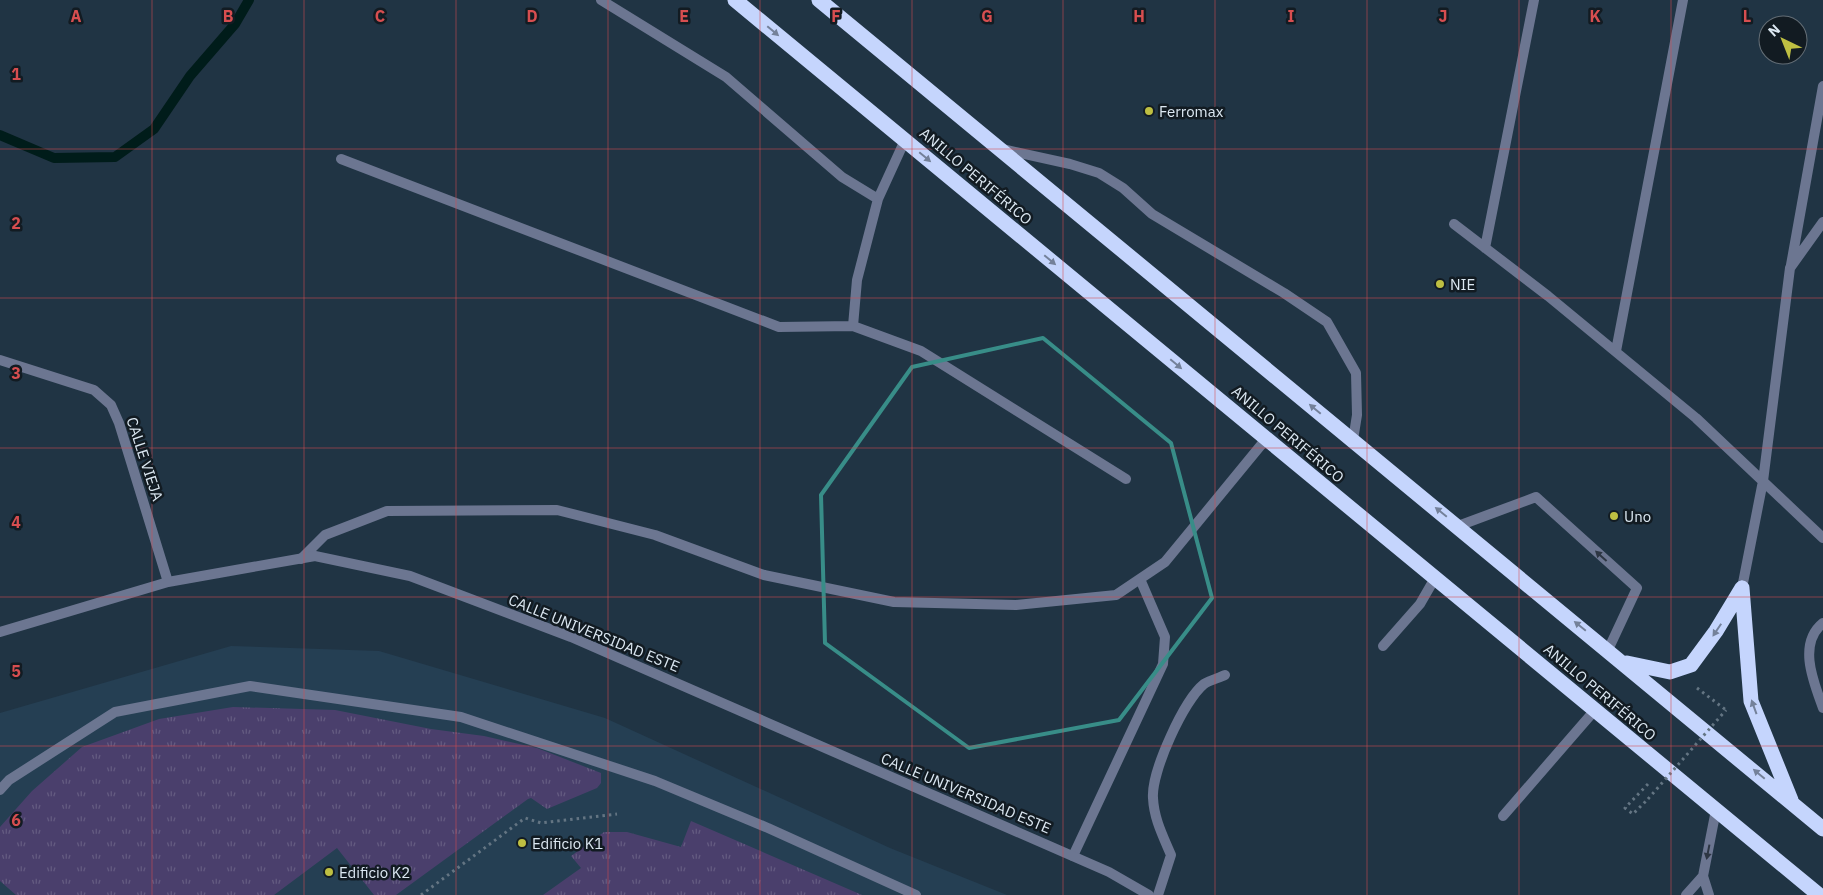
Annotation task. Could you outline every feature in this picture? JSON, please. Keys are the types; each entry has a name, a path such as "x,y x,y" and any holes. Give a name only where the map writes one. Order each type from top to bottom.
{"highway":[{"name":"ANILLO PERIFÉRICO","path":"735,0 1819,895"},
{"path":"819,0 1792,801 1823,829"},
{"path":"1623,662 1670,672 1691,664 1716,632 1742,588"},
{"path":"1742,588 1751,701 1792,801"}],"street":[{"path":"601,0 726,77 842,177 878,199"},
{"path":"1485,248 1534,0"},
{"path":"1616,351 1683,0"},
{"path":"1742,588 1763,481 1790,268 1823,86"},
{"path":"853,326 857,280 878,199 905,140"},
{"path":"999,148 1070,164 1099,174 1123,188 1152,214 1284,293 1327,322 1356,373 1356,415 1353,440"},
{"path":"341,159 779,327 853,326 921,351 1126,479"},
{"path":"1790,268 1823,222"},
{"path":"1454,224 1616,351 1696,418 1823,538"},
{"name":"CALLE VIEJA","path":"0,360 94,390 110,405 119,423 168,582"},
{"path":"300,558 325,535 387,511 557,510 655,535 764,575 894,602 1016,606 1116,596 1165,562 1266,439"},
{"path":"1458,526 1536,497 1637,588 1608,650"},
{"name":"CALLE UNIVERSIDAD ESTE","path":"0,632 168,582 300,558 315,556 410,576 571,636 1109,872 1149,895"},
{"path":"1383,646 1420,604 1435,578"},
{"path":"1073,856 1163,664 1165,637 1140,579"},
{"path":"1823,623 1810,642 1810,669 1823,708"},
{"path":"1158,895 1172,856 1156,820 1153,795 1164,753 1184,708 1204,684 1225,676"},
{"path":"0,790 9,780 115,712 250,686 461,717 655,781 768,828 916,895"},
{"path":"1503,816 1595,710"},
{"path":"1708,895 1703,876 1716,810"},
{"path":"1686,895 1703,876"}],"path":[{"path":"1639,793 1625,808 1633,814 1726,710 1697,688"},
{"path":"421,895 525,818 541,823 618,814"}],"highlighted area":[{"path":"1043,338 1171,443 1212,598 1119,720 969,748 825,643 821,495 912,367"}],"shaded area":[{"path":"231,646 379,651 605,718 890,848 1007,895 0,895 0,713"}],"green space":[{"path":"233,707 335,710 431,729 484,736 537,748 601,773 601,783 597,788 547,809 531,798 528,799 396,895 374,895 337,848 274,895 16,895 0,881 0,827 32,791 82,747 159,719"},
{"path":"691,821 862,895 543,895 581,868 571,856 604,832 627,832 681,847"}],"waterway":[{"path":"0,135 54,158 115,157 154,129 190,76 235,24 249,0"}],"place":[{"name":"Ferromax","path":"1149,111"},
{"name":"NIE","path":"1440,284"},
{"name":"Uno","path":"1614,516"},
{"name":"Edificio K1","path":"522,843"},
{"name":"Edificio K2","path":"329,872"}]}
